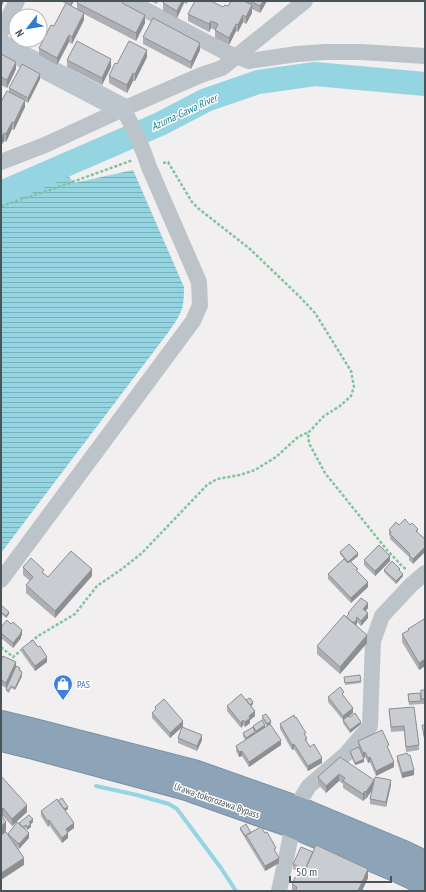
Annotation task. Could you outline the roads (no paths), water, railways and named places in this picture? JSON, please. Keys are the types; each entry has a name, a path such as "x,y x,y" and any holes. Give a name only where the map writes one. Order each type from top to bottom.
{"highway":[{"name":"Urawa-tokorozawa Bypass","path":"1,722 38,730 194,771 294,816 395,870 425,884"},
{"name":"Urawa-tokorozawa Bypass","path":"1,740 294,816 404,852 425,862"}],"street":[{"path":"1,32 17,1"},
{"path":"129,1 225,52 249,61 297,54 325,52 361,52 425,56"},
{"path":"1,162 45,145 128,117 201,75 222,68 305,1"},
{"path":"1,46 128,117 199,282 200,305 193,321 1,580"},
{"path":"279,891 294,816 309,786 346,754 370,726 373,640 382,616 411,585 422,576"}],"water":[{"path":"133,170 184,287 182,310 170,330 1,553 1,200 9,198 66,173 74,183"}],"waterway":[{"name":"Azuma-Gawa River","path":"1,193 160,124 206,100 258,82 315,74 425,84"},
{"path":"96,786 169,804 177,809 221,868 236,891"}],"place":[{"name":"PAS","path":"63,701"}]}
